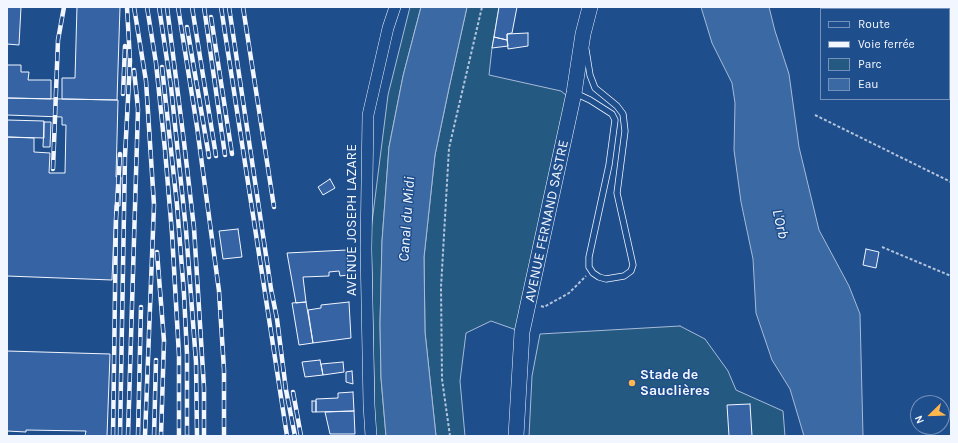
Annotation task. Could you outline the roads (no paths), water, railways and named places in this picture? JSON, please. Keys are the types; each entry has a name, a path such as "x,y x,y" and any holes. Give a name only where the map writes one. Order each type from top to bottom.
{"main road":[{"name":"AVENUE FERNAND SASTRE","path":"516,436 522,332 574,93 590,7"}],"street":[{"name":"AVENUE JOSEPH LAZARE","path":"371,436 366,249 368,115 388,28 395,7"}],"lane":[{"path":"574,93 590,100 612,114 615,120 609,165 589,257 589,267 591,271 599,278 606,279 624,276 631,271 633,265 617,193 625,131 623,114 617,106 595,88 590,74 584,34"}],"water":[{"name":"Canal du Midi","path":"421,7 467,7 435,155 424,257 425,332 436,436 386,436 381,378 380,324 382,241 389,147 403,76"},
{"name":"L'Orb","path":"701,7 769,7 789,74 799,147 819,230 849,286 860,314 863,436 804,436 790,389 772,360 756,313 753,259 741,202 734,150 735,103 732,83 712,43"}],"railway":[{"path":"53,169 58,40 64,7"},
{"path":"120,436 125,156 130,61 127,7"},
{"path":"134,7 146,81 154,205 145,436"},
{"path":"147,7 156,63 172,233 179,356 179,436"},
{"path":"159,7 171,87 186,230 196,362 197,436"},
{"path":"167,7 194,228 204,388 204,436"},
{"path":"178,7 197,127 219,291 224,370 224,436"},
{"path":"192,7 216,156"},
{"path":"204,7 225,155"},
{"path":"221,7 287,436"},
{"path":"229,7 271,289 277,319 286,390 295,436"},
{"path":"243,7 274,207"},
{"path":"211,17 232,154"},
{"path":"187,27 209,157"},
{"path":"123,94 125,46"},
{"path":"162,67 177,205 184,294 187,354 187,436"},
{"path":"128,436 138,109 134,70"},
{"path":"113,436 116,220 120,154"},
{"path":"157,252 164,341 161,436"},
{"path":"138,436 141,307"},
{"path":"154,436 156,360"},
{"path":"293,392 301,436"}],"place":[{"name":"Stade de Sauclières","path":"632,383"}]}
